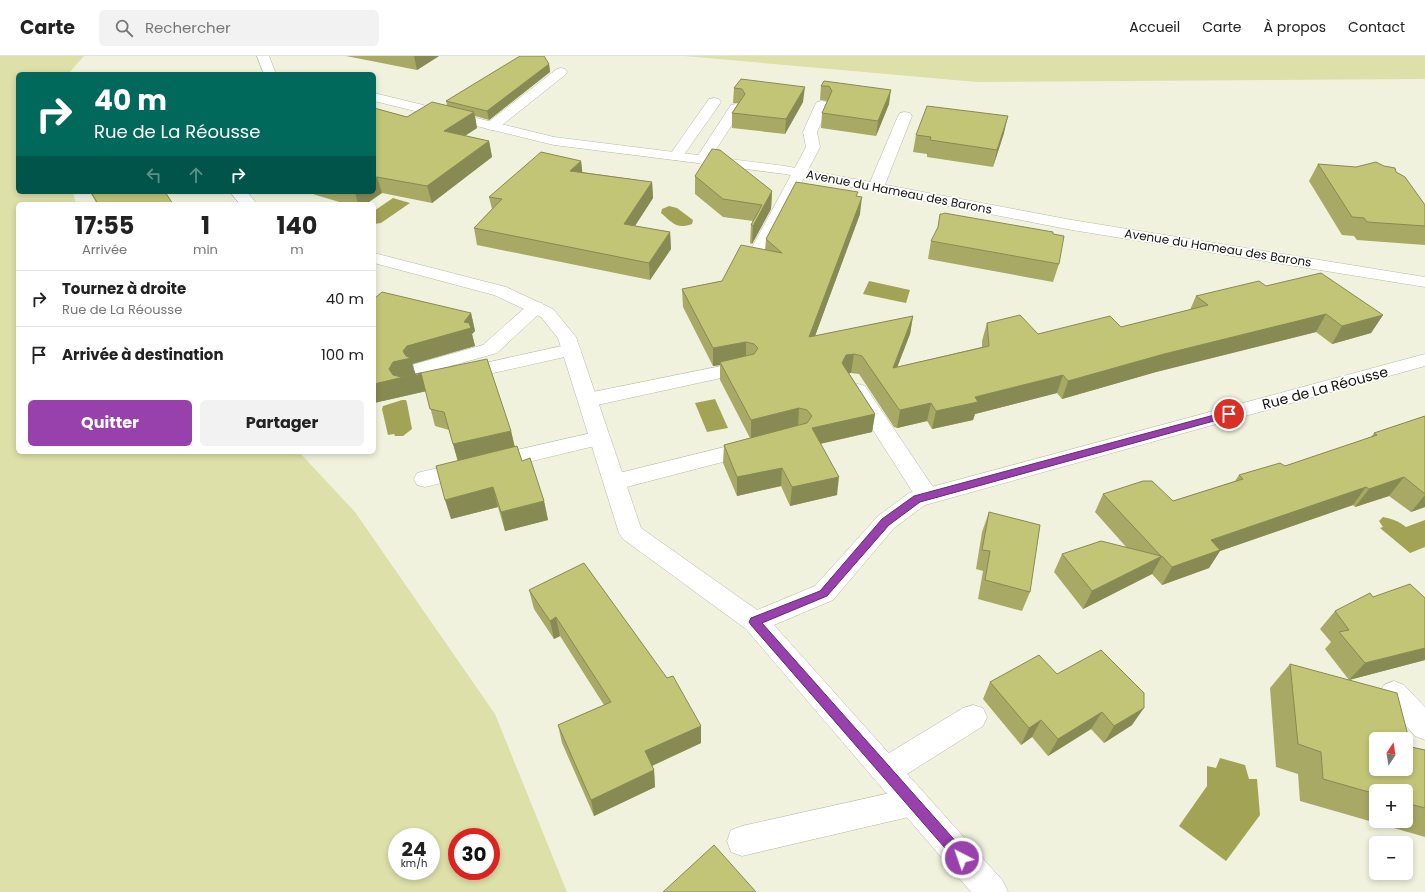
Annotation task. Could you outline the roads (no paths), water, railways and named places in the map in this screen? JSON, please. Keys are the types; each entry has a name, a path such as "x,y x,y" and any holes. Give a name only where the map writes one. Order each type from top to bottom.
{"street":[{"path":"263,56 269,72"},
{"path":"492,126 561,72"},
{"name":"Avenue du Hameau des Barons","path":"376,98 554,141 800,173 1072,225 1425,282"},
{"path":"676,156 714,102"},
{"path":"758,251 813,147 810,132 822,105"},
{"path":"702,160 736,108"},
{"path":"876,188 906,116"},
{"path":"240,194 247,202"},
{"path":"376,259 500,291 547,313 567,337 631,533 755,622 992,892"},
{"path":"536,307 490,349 405,379 571,350"},
{"name":"Rue de La Réousse","path":"755,622 824,594 886,522 917,499 1425,360"},
{"path":"588,400 746,366"},
{"path":"851,380 927,496"},
{"path":"425,479 600,438"},
{"path":"615,482 776,441"},
{"path":"1394,693 1425,727"},
{"path":"886,771 973,717"},
{"path":"742,841 912,802"}]}
